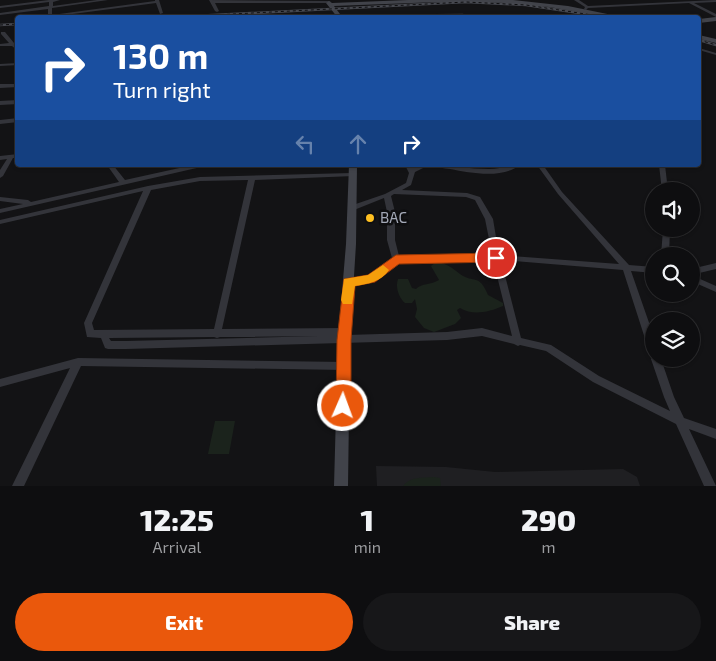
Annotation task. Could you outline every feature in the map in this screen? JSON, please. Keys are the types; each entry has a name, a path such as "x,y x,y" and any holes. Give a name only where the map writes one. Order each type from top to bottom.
{"street":[{"path":"50,15 51,0"},
{"path":"0,7 58,0"},
{"path":"0,14 106,0 109,15"},
{"path":"217,11 212,1 473,0 586,8 687,1 716,1"},
{"path":"576,0 586,8 613,15"},
{"path":"58,15 158,1 161,13"},
{"path":"687,1 716,18"},
{"path":"329,2 339,15"},
{"path":"701,20 716,18"},
{"path":"3,33 15,44"},
{"path":"701,37 716,41"},
{"path":"0,45 15,44"},
{"path":"701,50 716,54"},
{"path":"0,65 15,64"},
{"path":"0,86 15,85"},
{"path":"0,103 15,102"},
{"path":"0,122 15,120"},
{"path":"0,158 14,156"},
{"path":"0,176 14,156"},
{"path":"111,167 123,183"},
{"path":"0,211 192,167"},
{"path":"456,167 488,170 513,167"},
{"path":"541,167 560,193 626,267 645,324"},
{"path":"662,167 664,182"},
{"path":"352,208 390,194 409,184 409,168"},
{"path":"0,222 148,188 200,179 352,170 349,282 344,336 341,486"},
{"path":"217,334 252,177"},
{"path":"148,188 88,323 90,334 447,336 482,332 548,348 596,379 682,422 716,434"},
{"path":"390,194 467,195 478,199 489,219 496,258 518,342"},
{"path":"390,194 391,240 396,260"},
{"path":"0,199 71,206"},
{"path":"349,282 371,279 396,260 496,258 645,269"},
{"path":"700,270 716,266"},
{"path":"700,282 716,289"},
{"path":"104,335 108,346 344,336"},
{"path":"0,383 78,362 344,366"},
{"path":"18,486 78,362"},
{"path":"659,367 669,397 710,486"}],"shaded area":[{"path":"463,13 464,15 409,15"},
{"path":"436,262 446,265 465,277 479,281 488,295 503,303 503,306 481,312 470,312 460,308 457,310 461,318 455,324 434,332 424,328 415,317 417,309 415,299 412,303 405,303 398,292 397,282 398,279 408,279 412,288 416,289 436,282 439,280 431,266"},
{"path":"215,421 235,421 229,454 208,454"},
{"path":"376,466 446,467 495,472 623,469 637,477 640,486 377,486"},
{"path":"440,478 441,486 403,486 413,479"}],"railway":[{"path":"213,15 466,2 526,5 592,15"},
{"path":"0,25 15,24"},
{"path":"701,41 716,45"}],"slow traffic":[{"path":"347,300 349,282 371,279 383,270"}],"place":[{"name":"BAC","path":"370,218"}],"route":[{"path":"343,406 344,340 349,282 371,279 396,260 419,258 496,258"}]}
